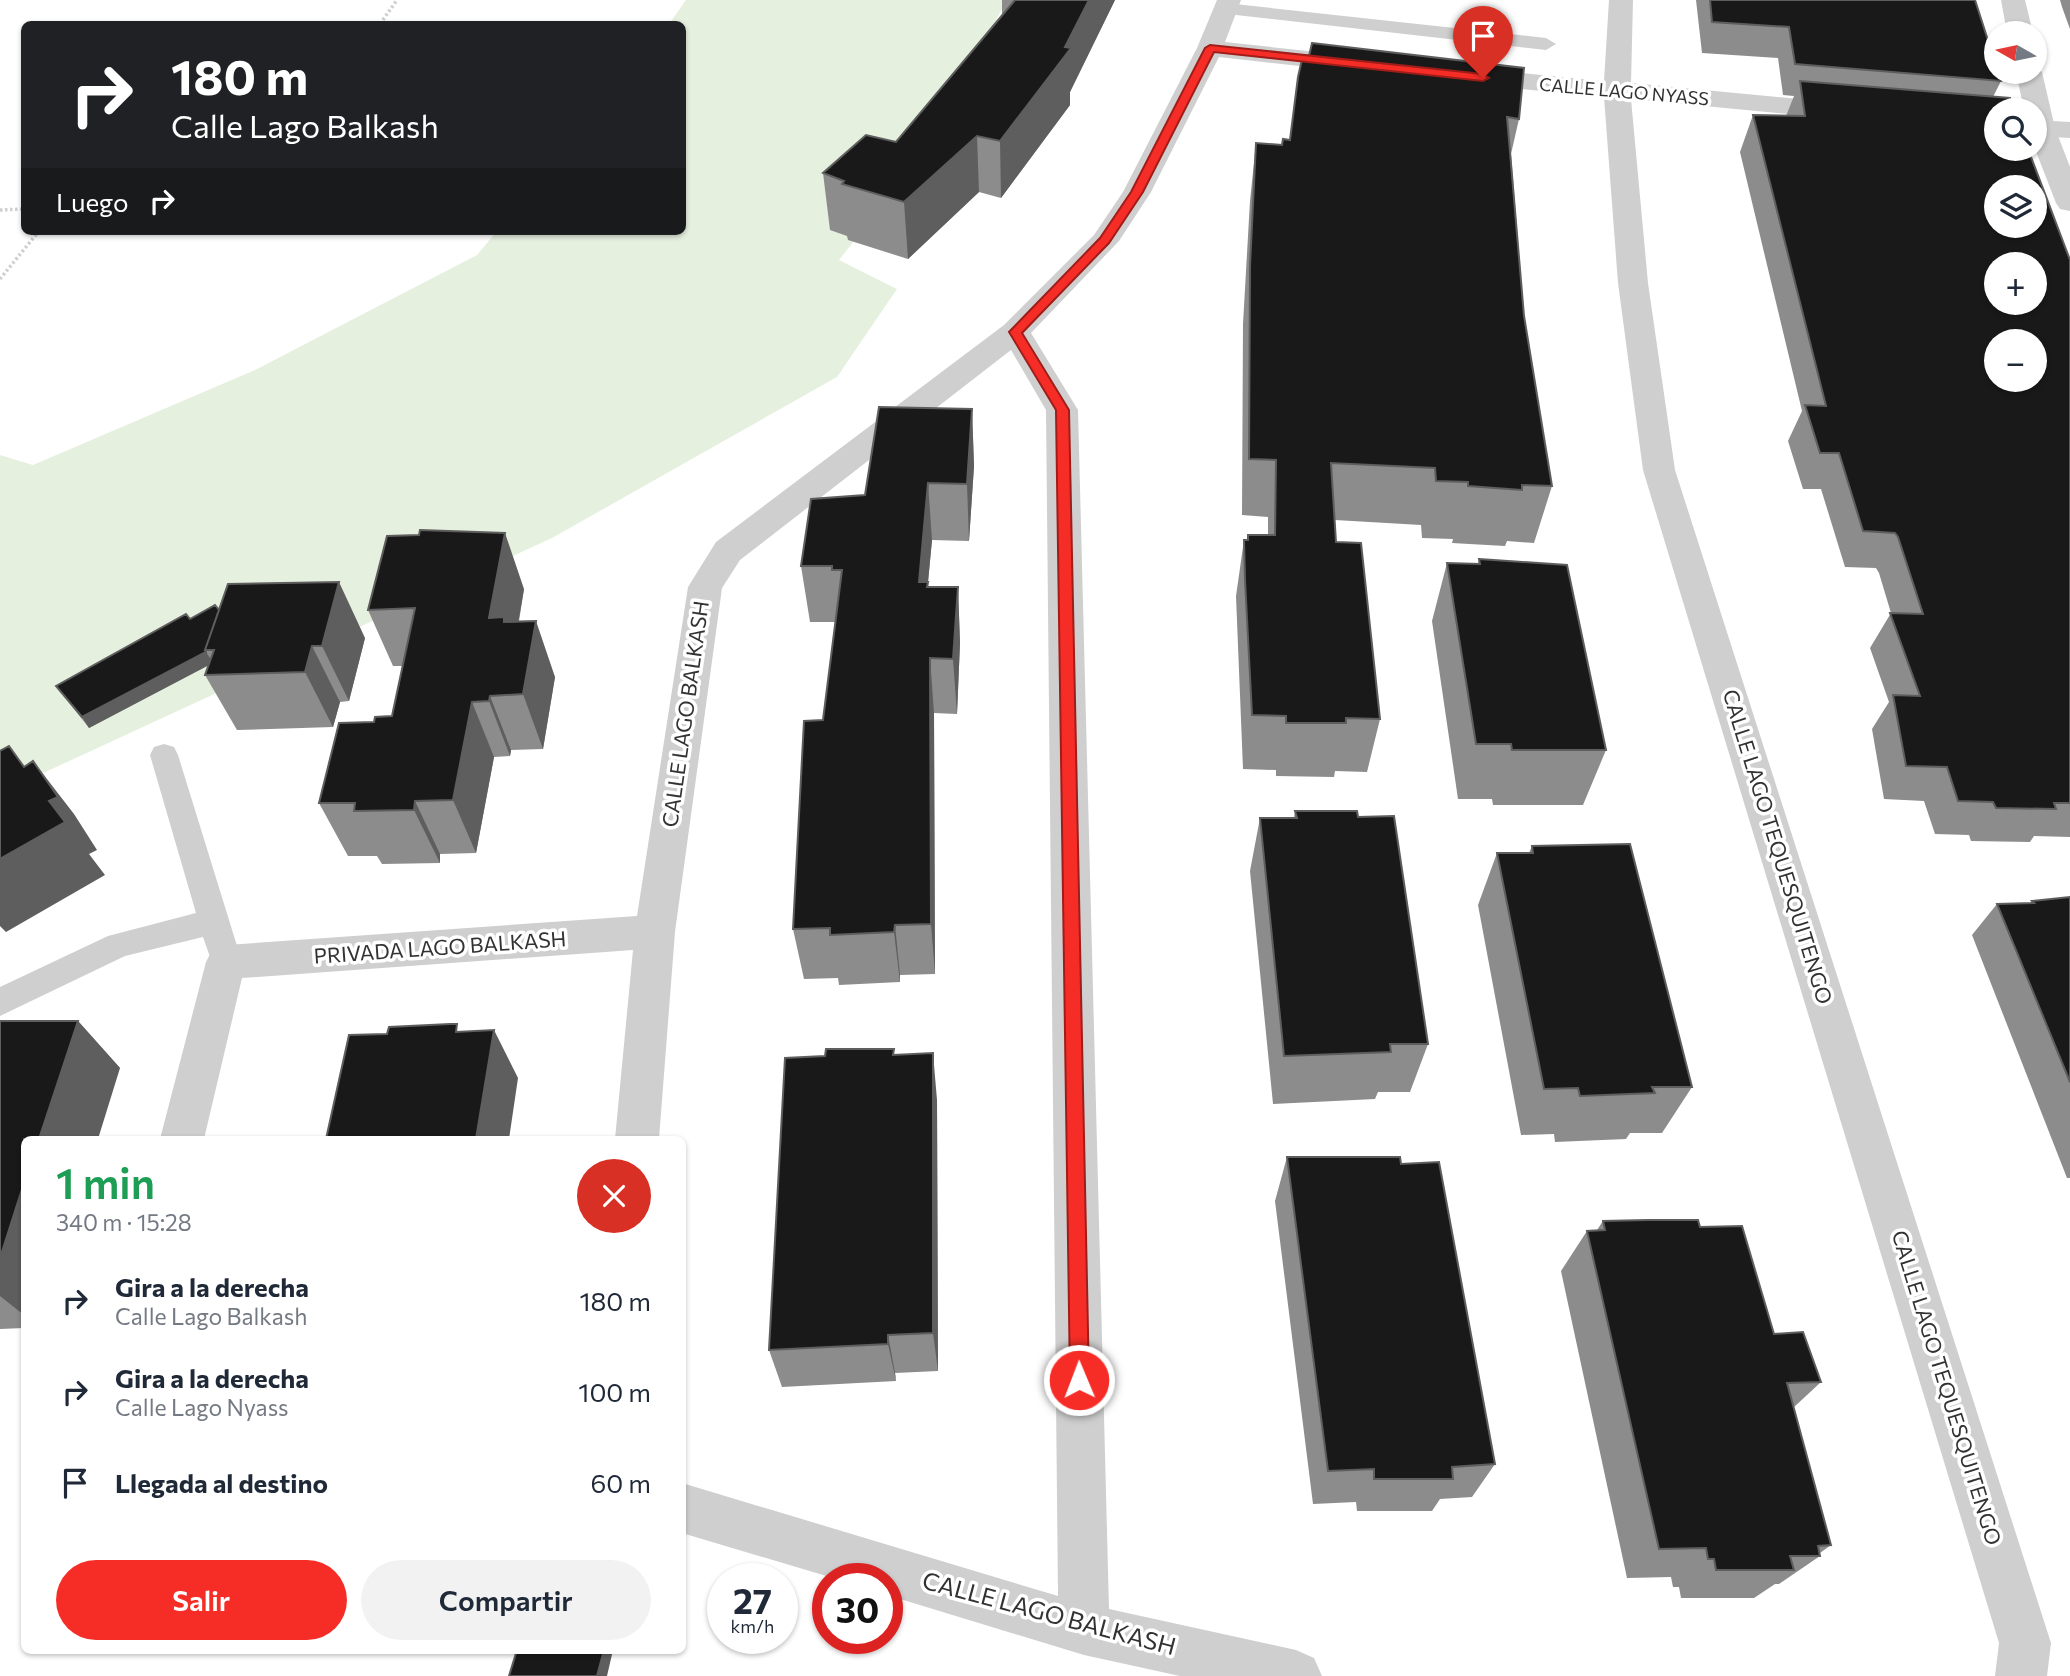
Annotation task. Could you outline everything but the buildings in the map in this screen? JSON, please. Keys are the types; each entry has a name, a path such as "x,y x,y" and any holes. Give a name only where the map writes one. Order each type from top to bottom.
{"street":[{"name":"CALLE LAGO TEQUESQUITENGO","path":"1621,0 1618,92 1633,283 1659,470 2025,1643 2021,1676"},
{"path":"2013,0 2017,21"},
{"name":"CALLE LAGO BALKASH","path":"637,1136 654,932 705,587 728,551 1015,332 1105,241 1137,192 1210,48 1227,5"},
{"path":"1210,48 1375,66"},
{"name":"CALLE LAGO NYASS","path":"1443,73 1618,92 1861,113"},
{"path":"2047,129 2070,130"},
{"path":"2047,149 2070,203"},
{"path":"1015,332 1062,410 1084,1629"},
{"name":"PRIVADA LAGO BALKASH","path":"226,961 654,932"},
{"path":"183,1136 226,961"},
{"name":"CALLE LAGO BALKASH","path":"686,1509 1084,1629 1296,1676"}],"lane":[{"path":"1227,5 1546,44"},
{"path":"1404,55 1408,29"},
{"path":"164,755 226,961"},
{"path":"0,1002 119,945 214,921"}],"path":[{"path":"382,21 397,0"},
{"path":"0,209 21,209"},
{"path":"0,279 36,235"}],"green space":[{"path":"686,0 1007,0 922,156 839,260 897,289 837,377 552,538 0,793 0,455 33,465 255,370 477,255 494,235 686,235 686,21 671,21"}],"route":[{"path":"1079,1380 1062,410 1015,332 1105,241 1137,192 1210,48 1483,78"}]}
